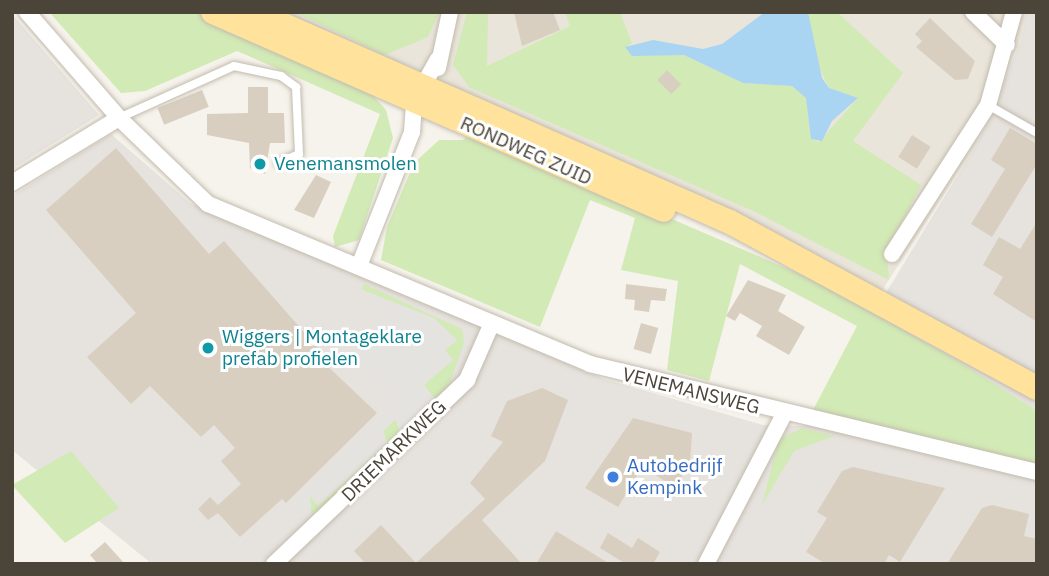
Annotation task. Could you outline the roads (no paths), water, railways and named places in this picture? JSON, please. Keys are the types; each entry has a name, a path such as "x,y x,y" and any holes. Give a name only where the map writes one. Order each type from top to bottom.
{"main road":[{"name":"RONDWEG ZUID","path":"213,12 730,222 841,285 1037,388"},
{"name":"RONDWEG ZUID","path":"254,12 426,97"},
{"name":"RONDWEG ZUID","path":"878,304 1037,406"}],"street":[{"name":"VENEMANSWEG","path":"27,12 119,118 208,204 590,364 784,414 1037,472"},
{"path":"359,266 426,97 450,12"},
{"path":"973,12 1007,45"},
{"path":"892,254 988,105 1007,45 1014,12"},
{"path":"12,183 119,118"},
{"name":"DRIEMARKWEG","path":"274,564 467,380 492,323"},
{"path":"706,564 784,414"}],"lane":[{"path":"119,118 234,66 281,76 296,87 299,154 279,163"},
{"path":"988,105 1037,133"}],"water":[{"path":"765,12 808,12 822,78 829,88 858,98 832,121 822,141 811,139 806,98 792,86 743,83 684,55 632,56 625,47 653,40 703,49 722,44"}],"place":[{"name":"Venemansmolen","path":"260,164"},
{"name":"Wiggers | Montageklare prefab profielen","path":"208,348"},
{"name":"Autobedrijf Kempink","path":"613,477"}]}
